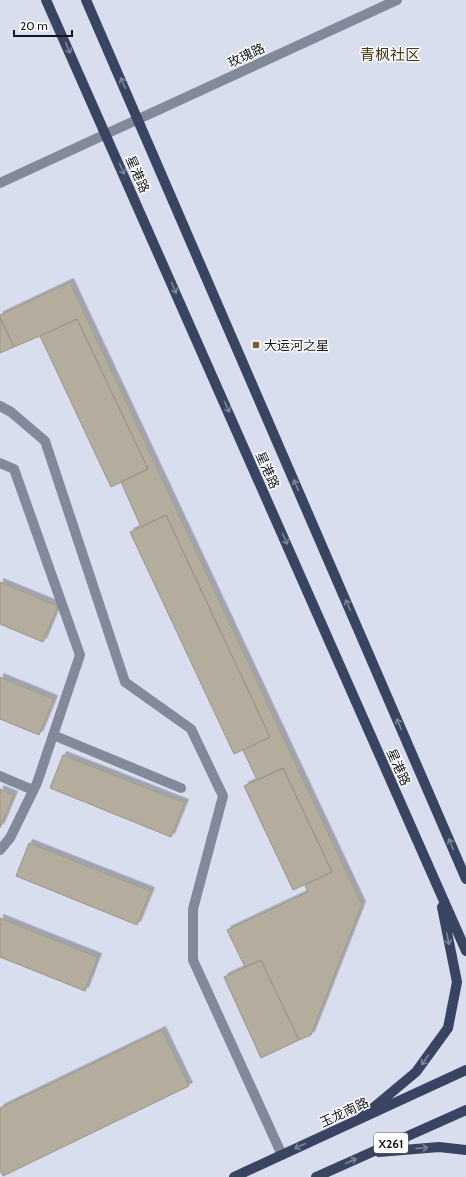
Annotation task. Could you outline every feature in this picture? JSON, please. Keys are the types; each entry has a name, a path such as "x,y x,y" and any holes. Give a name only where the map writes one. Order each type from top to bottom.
{"main road":[{"name":"星港路","path":"46,0 466,951"},
{"name":"星港路","path":"86,0 465,877"},
{"path":"361,1118 416,1072 448,1028 457,982 438,887"},
{"name":"玉龙南路","path":"234,1177 466,1070"},
{"name":"X261","path":"316,1177 466,1110"},
{"path":"369,1153 439,1146 466,1150"}],"street":[{"name":"玫瑰路","path":"0,183 396,0"},
{"path":"0,406 10,412 45,441 125,682 191,729 223,796 194,909 193,960 282,1155"},
{"path":"0,463 14,469 80,655 34,790 10,838 0,850"},
{"path":"53,735 180,788"},
{"path":"0,776 34,790"}],"building":[{"path":"70,282 362,905 311,1035 299,1040 261,960 245,967 227,930 308,892 305,885 332,872 283,768 257,780 243,750 270,737 166,515 141,527 121,482 148,469 77,319 14,347 0,317 0,315"},
{"path":"0,317 14,347 0,353"},
{"path":"77,319 148,469 111,487 40,336"},
{"path":"166,515 270,737 234,754 130,532"},
{"path":"0,582 58,606 43,642 0,624"},
{"path":"0,677 54,699 39,735 0,719"},
{"path":"63,755 185,803 171,837 50,788"},
{"path":"283,768 332,872 293,890 244,786"},
{"path":"0,789 14,795 0,828"},
{"path":"29,843 151,891 137,925 16,876"},
{"path":"0,918 98,957 85,991 0,957"},
{"path":"261,960 299,1040 261,1058 224,977"},
{"path":"162,1030 189,1086 3,1176 0,1170 0,1108"}],"place":[{"name":"大运河之星","path":"256,345"}],"district":[{"name":"青枫社区","path":"390,55"}]}
